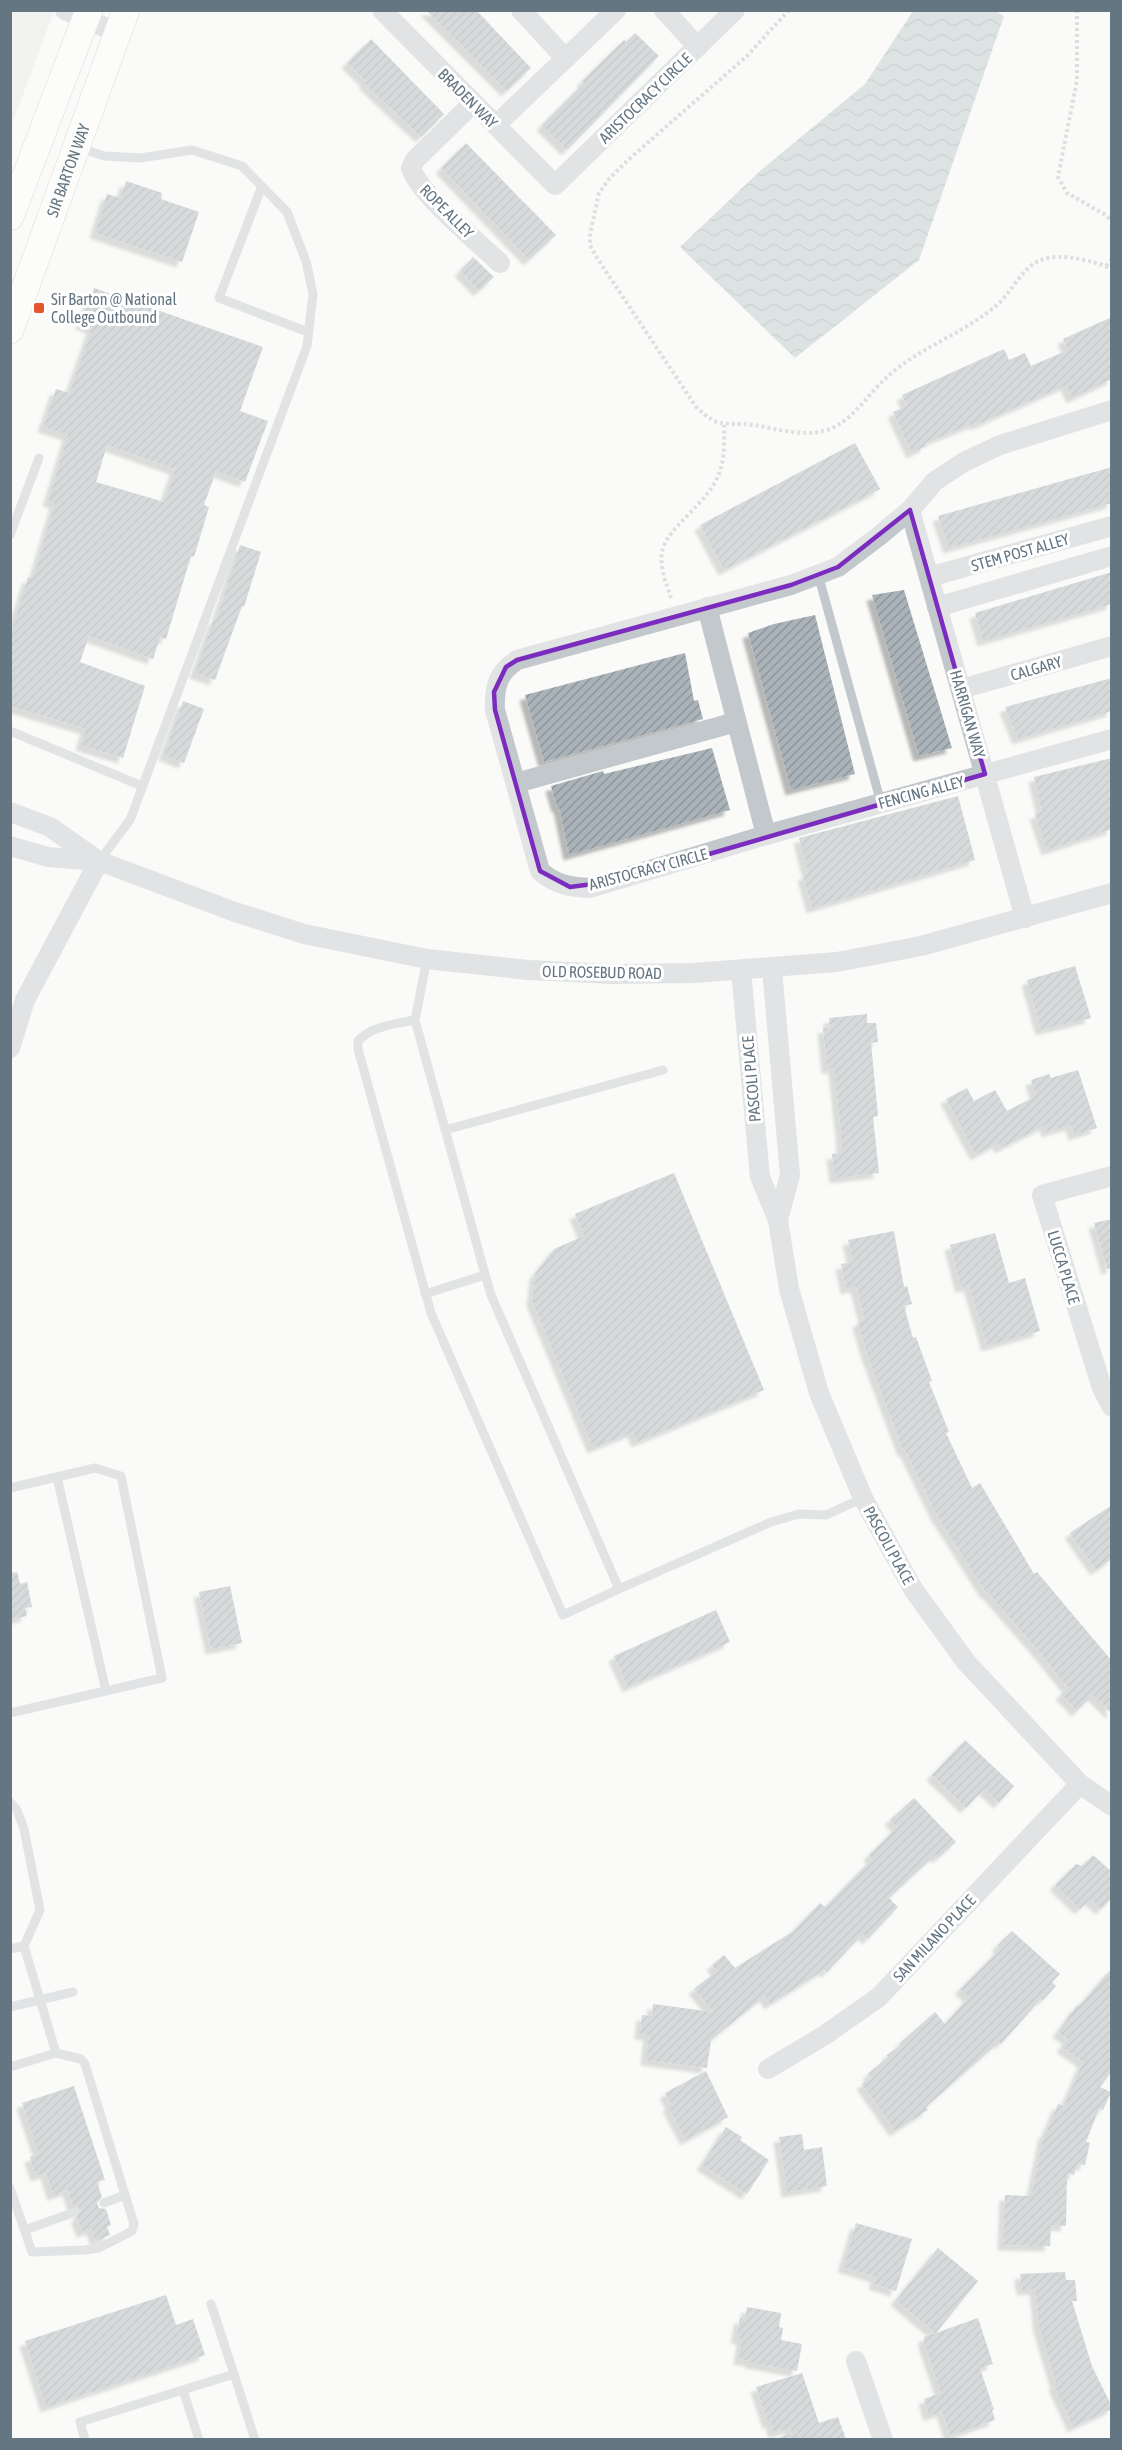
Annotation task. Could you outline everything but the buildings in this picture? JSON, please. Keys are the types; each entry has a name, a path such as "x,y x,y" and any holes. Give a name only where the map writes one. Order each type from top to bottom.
{"main road":[{"path":"10,217 80,14"},
{"name":"SIR BARTON WAY","path":"10,330 122,22"}],"street":[{"name":"BRADEN WAY","path":"382,10 555,185"},
{"path":"521,10 566,58"},
{"path":"496,125 616,10"},
{"path":"664,10 698,47"},
{"name":"ARISTOCRACY CIRCLE","path":"555,185 735,10"},
{"path":"80,14 122,22"},
{"name":"ROPE ALLEY","path":"473,103 415,160 411,168 414,178 430,196 500,263"},
{"name":"ARISTOCRACY CIRCLE","path":"766,835 590,888 570,887 551,881 540,871 495,710 494,692 498,679 506,668 517,660 791,585 838,567 910,510 935,480 964,462 1000,445 1112,411"},
{"name":"HARRIGAN WAY","path":"910,510 1025,918"},
{"name":"STEM POST ALLEY","path":"928,577 1112,526"},
{"name":"STEM POST ALLEY","path":"937,607 1112,556"},
{"path":"707,607 766,835"},
{"name":"CALGARY","path":"961,689 1112,646"},
{"path":"516,783 736,722"},
{"name":"FENCING ALLEY","path":"766,835 1112,739"},
{"name":"OLD ROSEBUD ROAD","path":"10,812 50,827 99,861 235,912 304,934 428,958 528,970 612,974 772,969 837,962 921,946 1112,894"},
{"name":"OLD ROSEBUD ROAD","path":"10,846 48,857 99,861"},
{"path":"12,1037 25,1000 99,861"},
{"name":"PASCOLI PLACE","path":"772,969 790,1175 778,1220"},
{"name":"PASCOLI PLACE","path":"741,970 760,1177 778,1220 789,1289 819,1393 863,1498 913,1589 966,1662 1080,1784 1112,1806"},
{"name":"LUCCA PLACE","path":"1112,1176 1042,1195 1102,1388 1112,1407"},
{"name":"SAN MILANO PLACE","path":"768,2069 825,2035 879,1996 1080,1784"},
{"path":"856,2361 883,2439"}],"lane":[{"path":"76,147 104,156 140,158 192,150 242,166 287,212 306,261 313,294 307,346 130,820 99,861"},
{"path":"262,186 219,298 308,332"},
{"path":"10,535 39,458"},
{"path":"818,574 881,803"},
{"path":"10,731 142,786"},
{"path":"428,958 415,1020 485,1275 503,1323 619,1589"},
{"path":"415,1020 377,1029 363,1036 358,1041 358,1049 425,1294 563,1614 771,1522 799,1514 826,1515 863,1498"},
{"path":"445,1130 663,1070"},
{"path":"425,1294 485,1275"},
{"path":"10,1488 96,1468 121,1476 162,1678 10,1713"},
{"path":"57,1477 106,1691"},
{"path":"13,1808 24,1829 40,1910 24,1946 56,2053"},
{"path":"10,1949 24,1946"},
{"path":"10,2007 73,1992"},
{"path":"10,2067 56,2053 81,2059 85,2064 134,2224 132,2232 99,2248 32,2252 10,2188"},
{"path":"104,2203 125,2195"},
{"path":"25,2230 75,2212"},
{"path":"211,2304 255,2439"},
{"path":"85,2439 80,2422 234,2374"},
{"path":"183,2390 199,2439"}],"path":[{"path":"789,10 747,56 609,179 599,193 590,234 590,245 597,258 696,407 712,422 748,424 808,433 830,429 849,417 885,378 904,363 968,326 998,304 1031,266 1042,259 1093,260 1112,269"},
{"path":"1077,10 1077,80 1058,177 1067,193 1112,221"},
{"path":"1106,266 1112,259"},
{"path":"676,616 662,562 663,548 671,533 711,492 723,469 724,424"}],"highlighted area":[{"path":"910,510 985,774 616,881 570,887 540,871 495,710 494,692 506,667 517,660 791,585 838,567"}],"shaded area":[{"path":"10,11 54,11 11,127"}],"water":[{"path":"913,11 995,11 1004,16 919,260 795,358 680,247 760,171 865,84"}],"place":[{"name":"Sir Barton @ National College Outbound","path":"39,308"}]}
